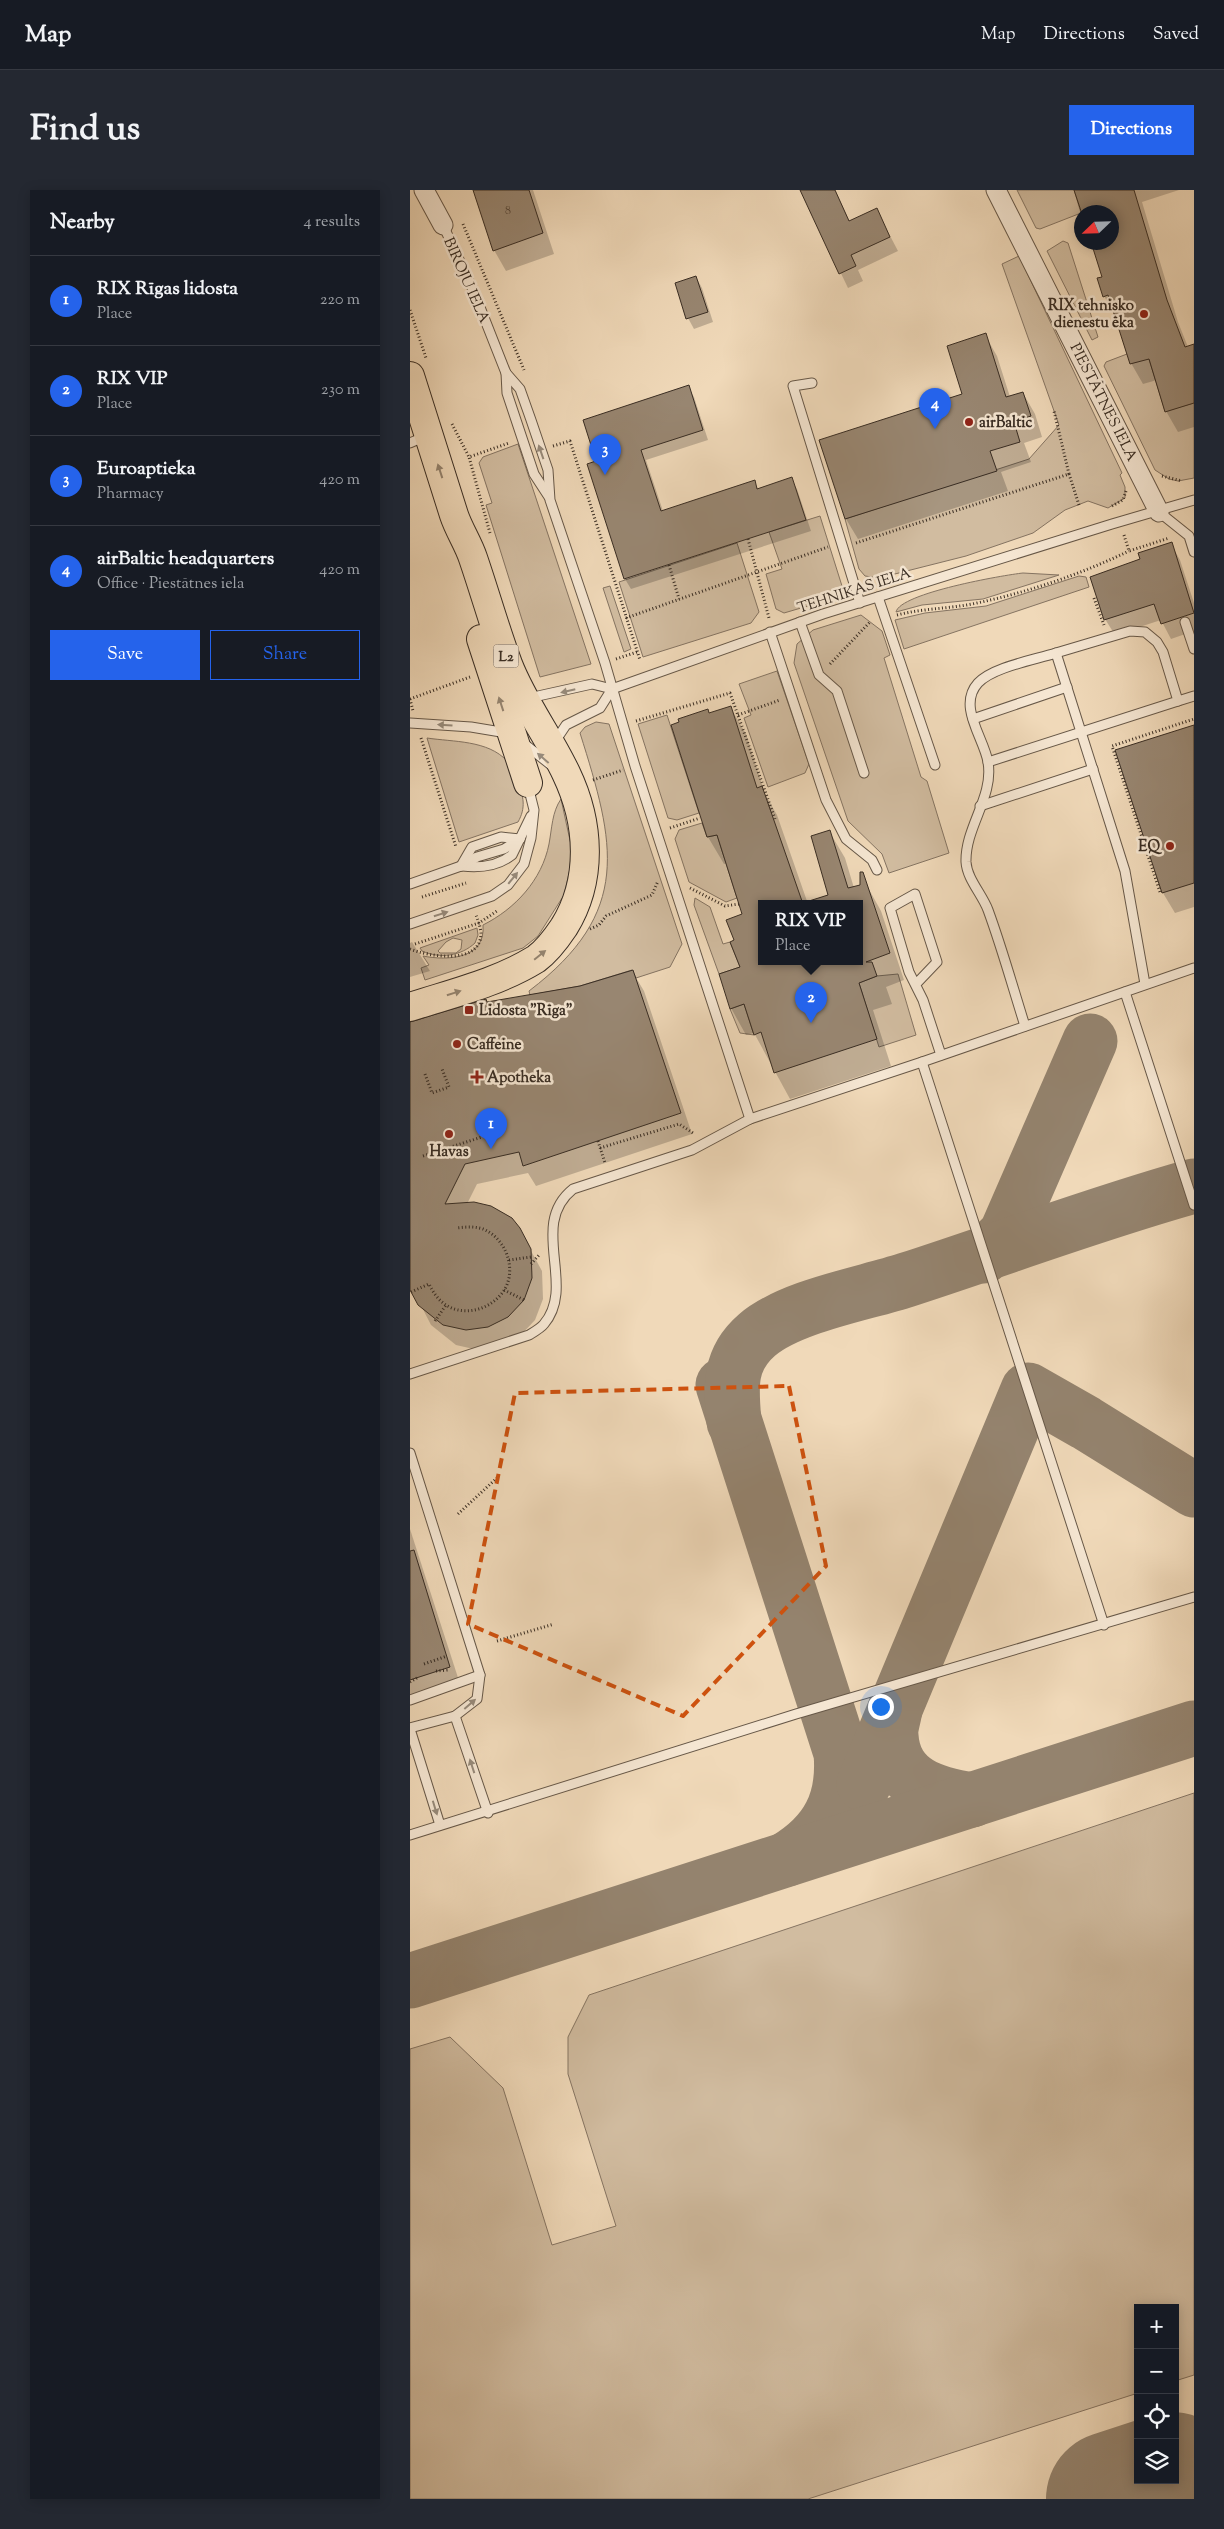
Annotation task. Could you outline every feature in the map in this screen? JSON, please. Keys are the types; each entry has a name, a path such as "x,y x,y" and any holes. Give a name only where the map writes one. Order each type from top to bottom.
{"main road":[{"name":"L2","path":"410,376 419,439 472,554 508,663 523,699 552,747 579,784"},
{"path":"455,518 465,581 528,784"},
{"path":"410,1007 498,979 537,958 555,940 571,915 580,895 586,864 579,784"}],"street":[{"name":"BIROJU IELA","path":"424,190 443,225"},
{"name":"PIESTĀTNES IELA","path":"996,190 1159,512"}],"lane":[{"name":"BIROJU IELA","path":"443,225 474,292 506,372 520,389 548,470 550,500"},
{"name":"BIROJU IELA","path":"506,372 507,393 522,439 534,474 550,500 750,1118"},
{"path":"812,383 793,386 860,603"},
{"name":"TEHNIKAS IELA","path":"523,699 592,684 612,689 800,622 1194,500"},
{"name":"PIESTĀTNES IELA","path":"1159,512 1189,536"},
{"path":"1189,536 1194,552"},
{"path":"878,597 935,764"},
{"path":"800,622 819,675 837,691 864,773"},
{"path":"1185,622 1194,649"},
{"path":"1025,1026 987,908 973,883 966,863 968,844 988,782 988,762 970,709 971,694 978,683 990,674 1130,631 1145,632 1157,642 1163,652 1178,700"},
{"path":"770,632 826,800 846,839 872,860 878,870"},
{"path":"1056,653 1125,871 1145,984"},
{"path":"973,719 1067,687"},
{"path":"552,747 566,725 600,708 612,689"},
{"path":"988,762 1194,696"},
{"path":"414,723 471,727 511,734 579,784"},
{"path":"980,806 1093,769"},
{"path":"410,924 473,904 492,896 508,885 524,864 531,838 534,810 528,784"},
{"path":"410,884 461,866 479,868 507,859 512,855 534,810"},
{"path":"461,866 472,847 500,837 520,839"},
{"path":"916,984 937,962 915,894 890,908 909,972 916,984 941,1056"},
{"path":"410,1374 529,1335 544,1324 554,1307 556,1281 553,1219 562,1197 573,1189 692,1150 750,1118 941,1056 1194,968"},
{"path":"1125,992 1194,1205"},
{"path":"922,1062 1104,1625"},
{"path":"410,1453 480,1675 476,1699 455,1716 410,1728 440,1825"},
{"path":"410,1835 796,1714 1194,1597"},
{"path":"410,1700 480,1675"},
{"path":"455,1716 488,1812"}],"path":[{"path":"1054,411 1069,474 1080,505"},
{"path":"492,540 469,457 522,439"},
{"path":"549,448 570,441 640,660"},
{"path":"1155,470 1169,479 1182,481"},
{"path":"626,618 830,546 843,547 1069,474"},
{"path":"1112,506 1125,498 1125,487"},
{"path":"1123,532 1129,551"},
{"path":"894,616 919,609 974,604 1001,598 1092,568 1129,551 1168,538 1189,536"},
{"path":"748,539 768,609 770,632"},
{"path":"669,565 679,599"},
{"path":"410,949 440,957 456,956 472,950 478,944 481,933 414,723 410,699 450,685"},
{"path":"637,730 634,721 730,693 775,819"},
{"path":"738,714 792,696"},
{"path":"1160,892 1112,746 1194,719"},
{"path":"579,784 636,766"},
{"path":"669,829 700,818"},
{"path":"666,820 672,837"},
{"path":"591,928 599,925 606,916 652,895 666,860"},
{"path":"418,899 466,883"},
{"path":"687,886 725,906 739,904"},
{"path":"426,1074 432,1093 449,1087 442,1069"},
{"path":"600,1148 678,1124 707,1142"},
{"path":"423,1156 485,1136"},
{"path":"411,1292 429,1284 436,1296 446,1305 460,1310 474,1310 486,1306 498,1298 504,1290 510,1274 509,1260 504,1247 495,1236 476,1228 456,1228"},
{"path":"509,1260 531,1257"},
{"path":"504,1290 524,1300"},
{"path":"435,1321 446,1305"},
{"path":"458,1514 499,1476"},
{"path":"497,1641 554,1624"},
{"path":"424,1664 447,1656"},
{"path":"410,1682 417,1678"}],"highlighted area":[{"path":"789,1386 826,1566 683,1716 468,1624 515,1393"}],"shaded area":[{"path":"1017,190 1074,190 1079,205 1074,205 1074,216 1040,229 1036,228"},
{"path":"1063,241 1068,243 1098,337 1092,340 1047,251"},
{"path":"1019,256 1122,473 1120,475 1125,487 1125,498 1108,508 1088,501 1065,510 1033,533 966,556 879,578 865,576 859,569 845,519 1029,459 1059,425 1002,264"},
{"path":"1127,354 1149,359 1165,411 1194,403 1194,478 1178,481 1169,479 1155,470 1104,366 1106,362"},
{"path":"518,444 591,664 540,677 486,505 492,503 479,463 483,457"},
{"path":"820,516 842,586 835,598 784,613 776,609 766,574 782,569 769,532"},
{"path":"737,543 759,612 751,623 643,657 619,582"},
{"path":"1023,573 1059,575 983,599 922,605 896,612 902,605 933,592 976,581"},
{"path":"1079,576 1086,577 1089,587 904,649 895,620 925,613 986,606"},
{"path":"610,586 631,649 624,652 603,588"},
{"path":"861,615 882,631 890,655 884,658 921,777 927,781 949,853 889,873 882,854 848,821 794,663 797,644 813,630"},
{"path":"777,671 809,764 805,773 768,787 744,718 751,715 739,684"},
{"path":"667,715 699,813 677,820 668,818 638,724"},
{"path":"596,722 609,724 682,944 670,967 636,978 632,970 580,986 530,995 529,991 562,962 586,933 600,904 607,874 607,843 601,809 580,733 585,727"},
{"path":"427,738 470,743 490,749 507,761 523,797 521,817 518,822 459,842"},
{"path":"561,799 571,845 570,869 564,895 538,936 523,948 425,980 421,968 429,965 423,956 454,957 472,951 478,945 482,936 483,925 506,911 525,892 540,870 549,844 554,815"},
{"path":"702,823 707,837 717,835 737,898 726,902 689,882 675,839 679,830"},
{"path":"695,898 710,907 723,944 730,942 740,967 719,974 694,905"},
{"path":"477,928 478,935 475,943 463,951 450,955 436,955 422,951 420,948","holes":["453,938 462,940 461,949 456,953 440,953 438,951 446,942"]},
{"path":"898,974 916,1035 879,1047 859,983 877,976"},
{"path":"744,1004 754,1035 740,1033 730,1009"},
{"path":"1194,1793 1194,2375 1179,2380 1179,2304 1134,2304 1134,2394 808,2499 410,2499 410,2049 450,2037 503,2088 552,2245 616,2226 568,2074 568,2037 589,1995"}],"building":[{"path":"473,190 529,190 543,233 493,251"},
{"path":"800,190 835,190 849,221 877,208 890,237 851,255 856,266 839,274"},
{"name":"RIX tehnisko dienestu ēka","path":"1074,190 1134,190 1167,300 1185,347 1194,344 1194,403 1165,412 1149,359 1130,364 1108,295 1103,297 1097,278 1102,277 1094,250 1119,250 1119,205 1079,205"},
{"path":"696,276 708,312 686,319 675,283"},
{"path":"986,333 1006,397 1023,392 1031,416 1014,422 1020,442 990,451 997,471 845,519 819,440 962,394 947,346"},
{"path":"689,385 703,430 641,450 661,511 755,480 757,489 792,477 806,520 624,579 587,464 596,461 583,420"},
{"path":"1172,542 1194,613 1161,624 1154,604 1104,620 1090,577 1140,559 1138,553"},
{"path":"731,706 757,788 762,786 802,900 758,900 758,965 863,965 863,900 812,900 828,895 811,836 830,830 848,888 860,885 860,872 863,872 890,953 866,962 872,962 877,976 859,983 877,1039 774,1073 761,1032 754,1035 744,1004 730,1009 719,974 740,967 730,942 734,940 726,920 742,914 717,835 707,837 671,725 679,722 678,719 708,709 709,713"},
{"name":"EQ","path":"1194,725 1194,883 1162,893 1115,750"},
{"path":"633,970 681,1113 523,1166 519,1152 465,1164 445,1204 474,1202 491,1206 512,1218 520,1228 531,1249 532,1278 524,1300 508,1317 488,1327 466,1330 443,1325 418,1305 410,1290 410,1022 486,999 487,1002 580,986"},
{"path":"414,1550 450,1667 410,1680 410,1551"}],"taxiway":[{"path":"984,1256 1006,1234 1090,1041"},
{"path":"734,1422 732,1386 736,1364 748,1344 771,1325 789,1316 828,1302 906,1280 1086,1219 1194,1186"},
{"path":"723,1385 841,1753 842,1770 840,1786 831,1815 813,1839 787,1859"},
{"path":"895,1709 1028,1390 1086,1423 1194,1490"},
{"path":"864,1784 895,1709 891,1733 894,1752 900,1765 908,1775 930,1790 972,1800"},
{"path":"410,1981 1194,1728"}],"runway":[{"path":"1114,2499 1160,2484"}],"place":[{"name":"RIX tehnisko dienestu ēka","path":"1144,314"},
{"name":"airBaltic","path":"969,422"},
{"name":"airBaltic headquarters","path":"935,429"},
{"name":"Euroaptieka","path":"605,475"},
{"name":"EQ","path":"1170,846"},
{"name":"Lidosta \"Rīga\"","path":"469,1010"},
{"name":"RIX VIP","path":"811,1023"},
{"name":"Caffeine","path":"457,1044"},
{"name":"Apotheka","path":"477,1077"},
{"name":"Havas","path":"449,1134"},
{"name":"RIX Rīgas lidosta","path":"491,1149"}]}
